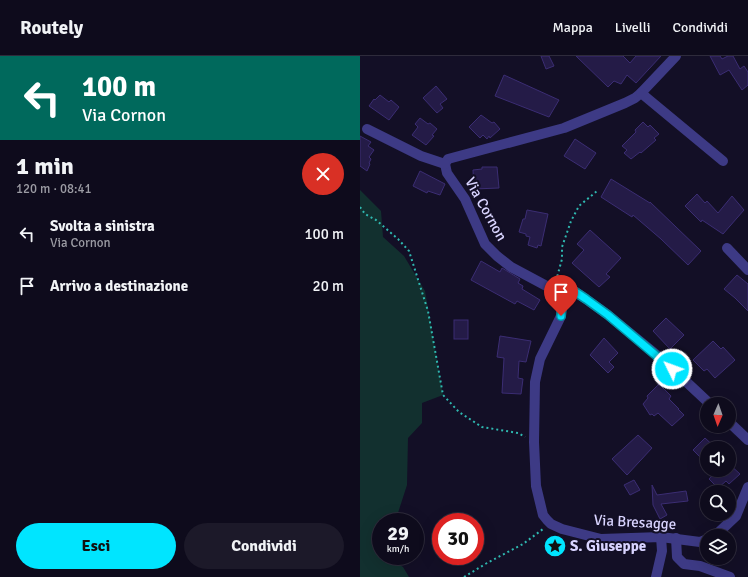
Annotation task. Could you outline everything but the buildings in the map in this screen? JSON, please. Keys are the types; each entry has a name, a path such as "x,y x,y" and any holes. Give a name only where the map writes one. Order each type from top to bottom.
{"street":[{"name":"Via Cornon","path":"554,290 511,267 496,256 485,244 465,199 447,173 445,164 448,159 564,128 636,98 676,56"},
{"path":"641,93 723,161"},
{"path":"367,129 421,156 445,164"},
{"path":"727,248 748,270"},
{"path":"554,290 574,291 586,299 663,360 703,397"},
{"path":"551,524 544,515 536,486 534,442 537,371 540,359 559,323 562,310 560,300 554,290"},
{"path":"736,429 748,440"},
{"path":"722,529 736,516 748,487"},
{"name":"Via Bresagge","path":"551,524 562,529 601,539 661,537 700,542"},
{"path":"656,577 662,551 661,537"},
{"path":"676,538 677,557 684,564 700,566 730,577"}],"path":[{"path":"554,290 562,259 562,247 571,221 579,206 597,191"},
{"path":"360,207 365,214 376,220 398,239 409,251 428,312 443,395 459,412 482,427 518,434 534,442"},
{"path":"464,577 487,562 523,544 551,524"}],"green space":[{"path":"360,190 381,211 383,237 404,256 425,291 443,395 422,403 422,423 408,438 407,485 398,513 372,513 372,565 400,565 403,567 409,577 360,577"}],"place":[{"name":"S. Giuseppe","path":"555,546"}],"route":[{"path":"561,316 562,304 554,290 574,291 608,315 672,369"}]}
